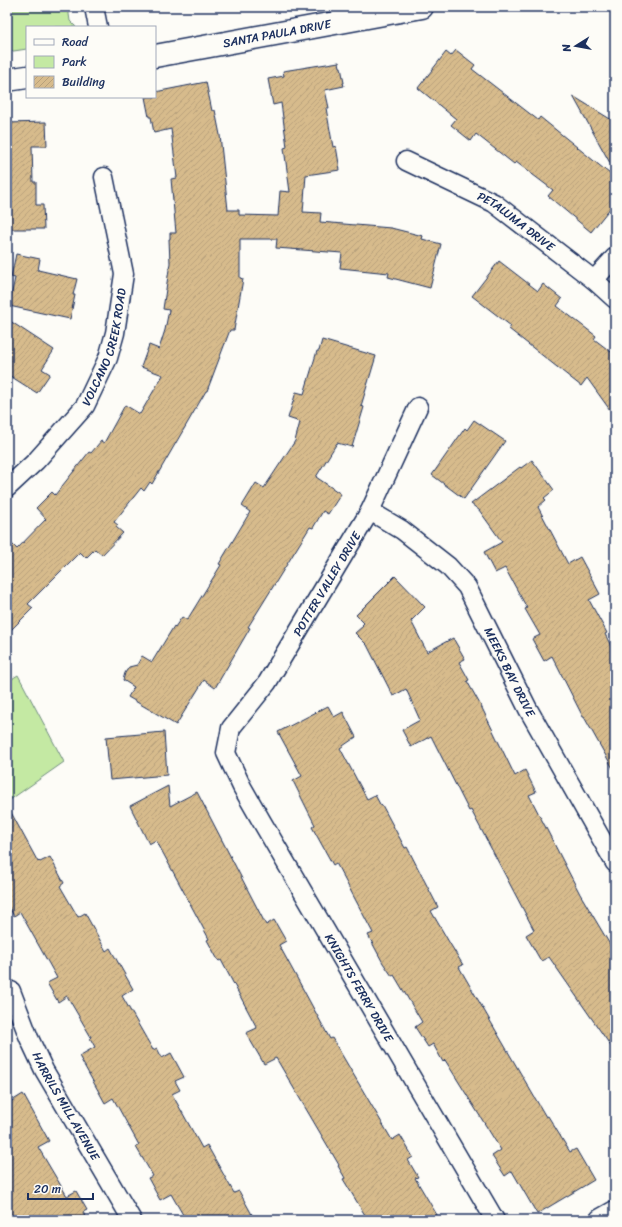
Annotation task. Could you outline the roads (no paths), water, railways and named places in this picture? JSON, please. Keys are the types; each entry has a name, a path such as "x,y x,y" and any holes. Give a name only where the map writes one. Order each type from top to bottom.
{"street":[{"path":"94,7 98,26"},
{"name":"SANTA PAULA DRIVE","path":"156,56 422,7"},
{"path":"7,80 26,77"},
{"name":"PETALUMA DRIVE","path":"406,161 494,203 594,280 615,299"},
{"name":"VOLCANO CREEK ROAD","path":"7,488 36,460 85,406 108,358 115,333 124,274 104,177"},
{"path":"594,280 615,257"},
{"name":"POTTER VALLEY DRIVE","path":"226,753 231,728 267,683 370,511 418,407"},
{"name":"MEEKS BAY DRIVE","path":"370,511 402,530 448,566 467,587 528,709 615,863"},
{"name":"KNIGHTS FERRY DRIVE","path":"226,753 252,804 495,1220"},
{"name":"HARRILS MILL AVENUE","path":"7,990 11,991 29,1038 44,1070 132,1220"},
{"path":"601,1220 615,1212"}]}
